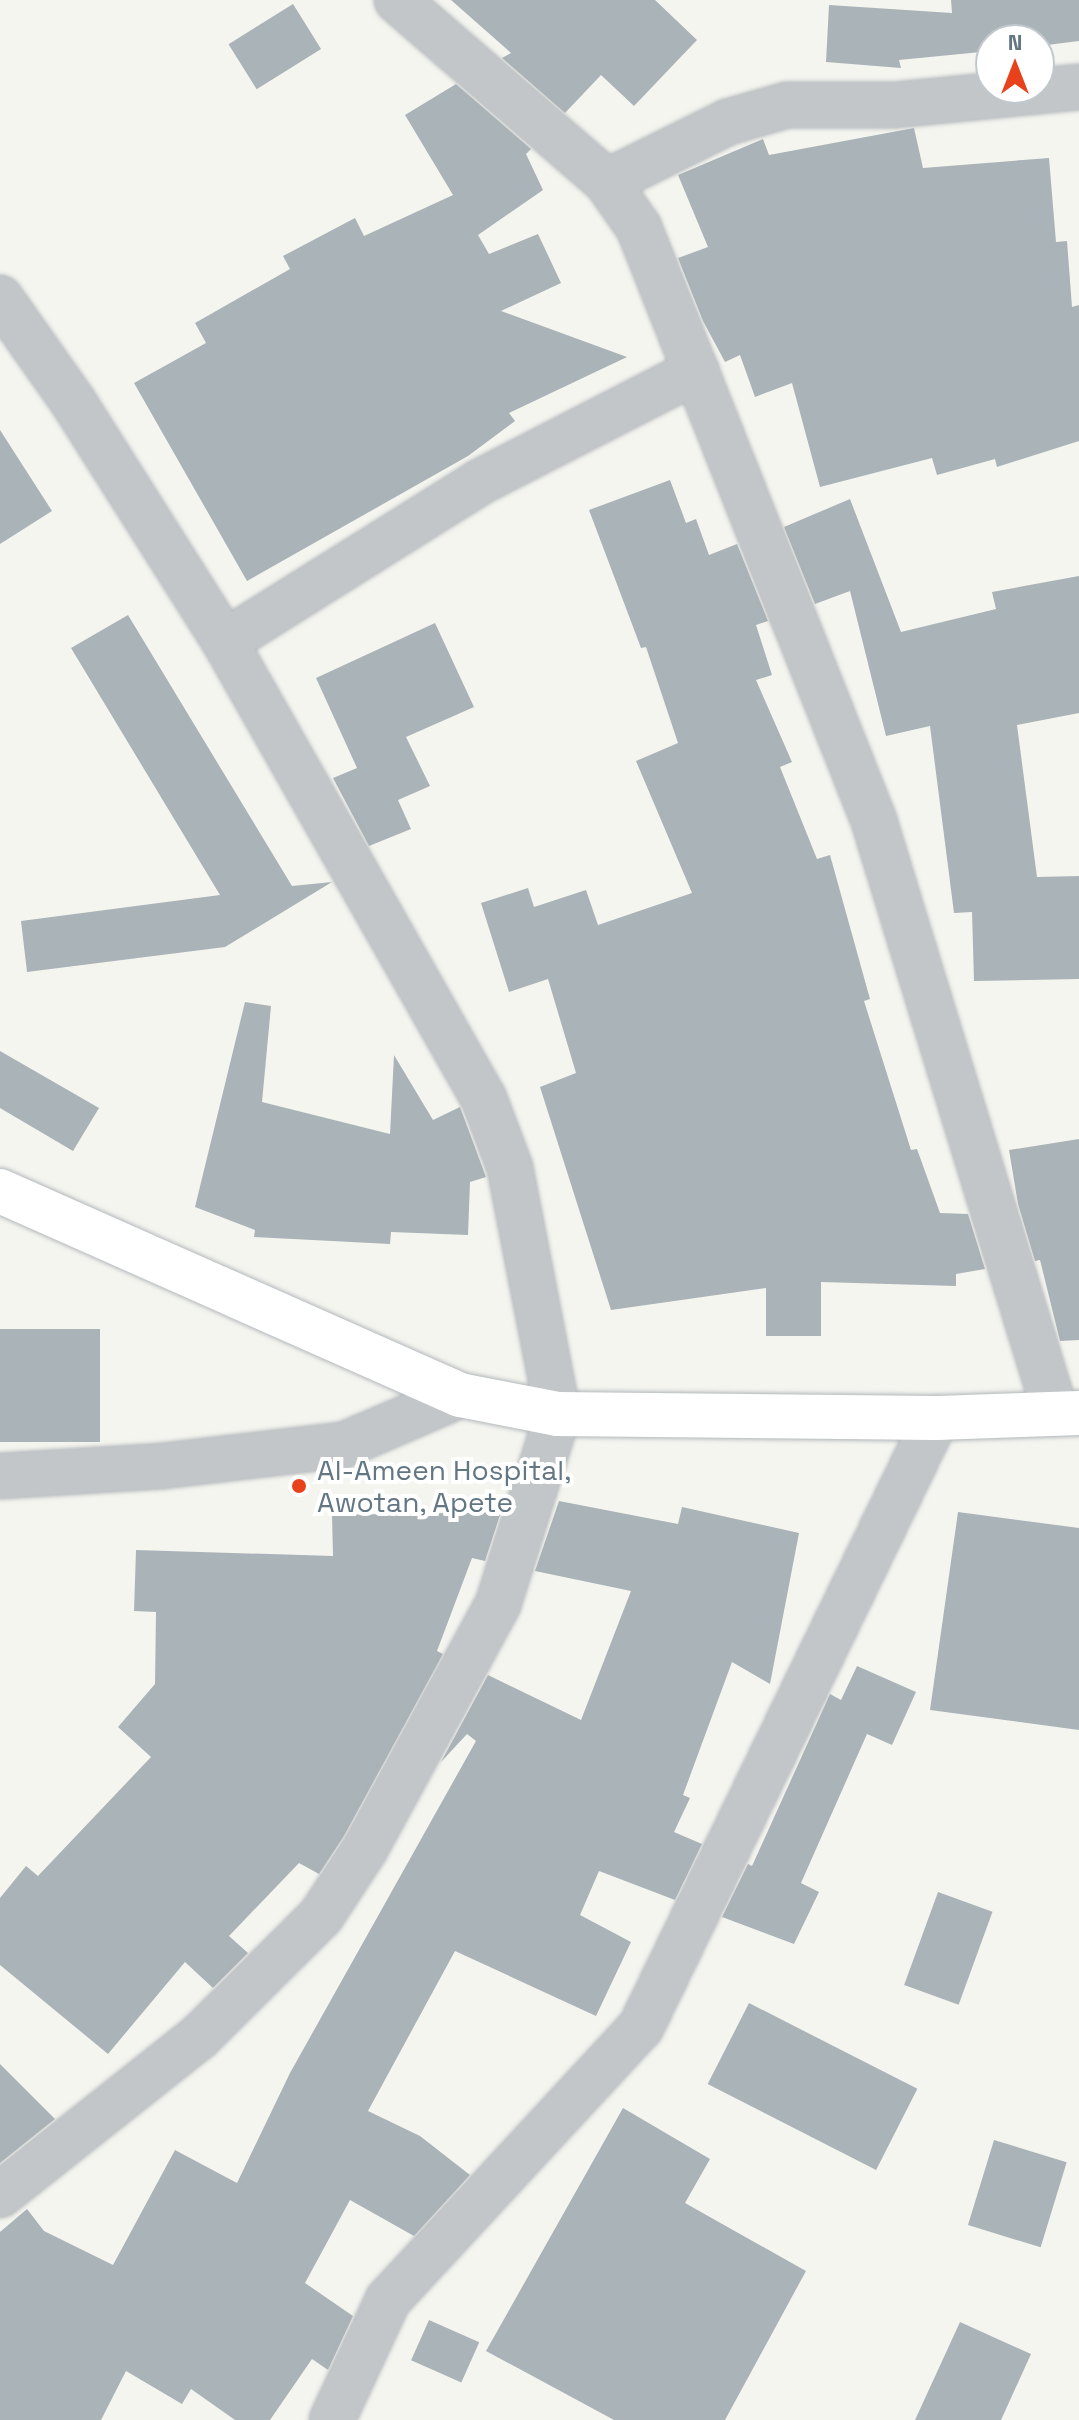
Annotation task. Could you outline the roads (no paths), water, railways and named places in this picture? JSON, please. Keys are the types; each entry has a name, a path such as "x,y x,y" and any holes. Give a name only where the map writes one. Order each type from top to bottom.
{"main road":[{"path":"0,1191 460,1395 558,1414 936,1418 1068,1413"}],"street":[{"path":"397,0 607,182 639,228 874,821 1068,1413"},
{"path":"607,182 728,122 787,105 895,105 1079,87"},
{"path":"0,298 74,403 225,642 484,1099 510,1168 558,1414 498,1604 365,1849 321,1916 199,2037 0,2195"},
{"path":"225,642 480,482 696,371"},
{"path":"0,1476 162,1466 344,1445 460,1395"},
{"path":"332,2420 388,2300 641,2027 936,1418"}],"place":[{"name":"Al-Ameen Hospital, Awotan, Apete","path":"299,1486"}]}
